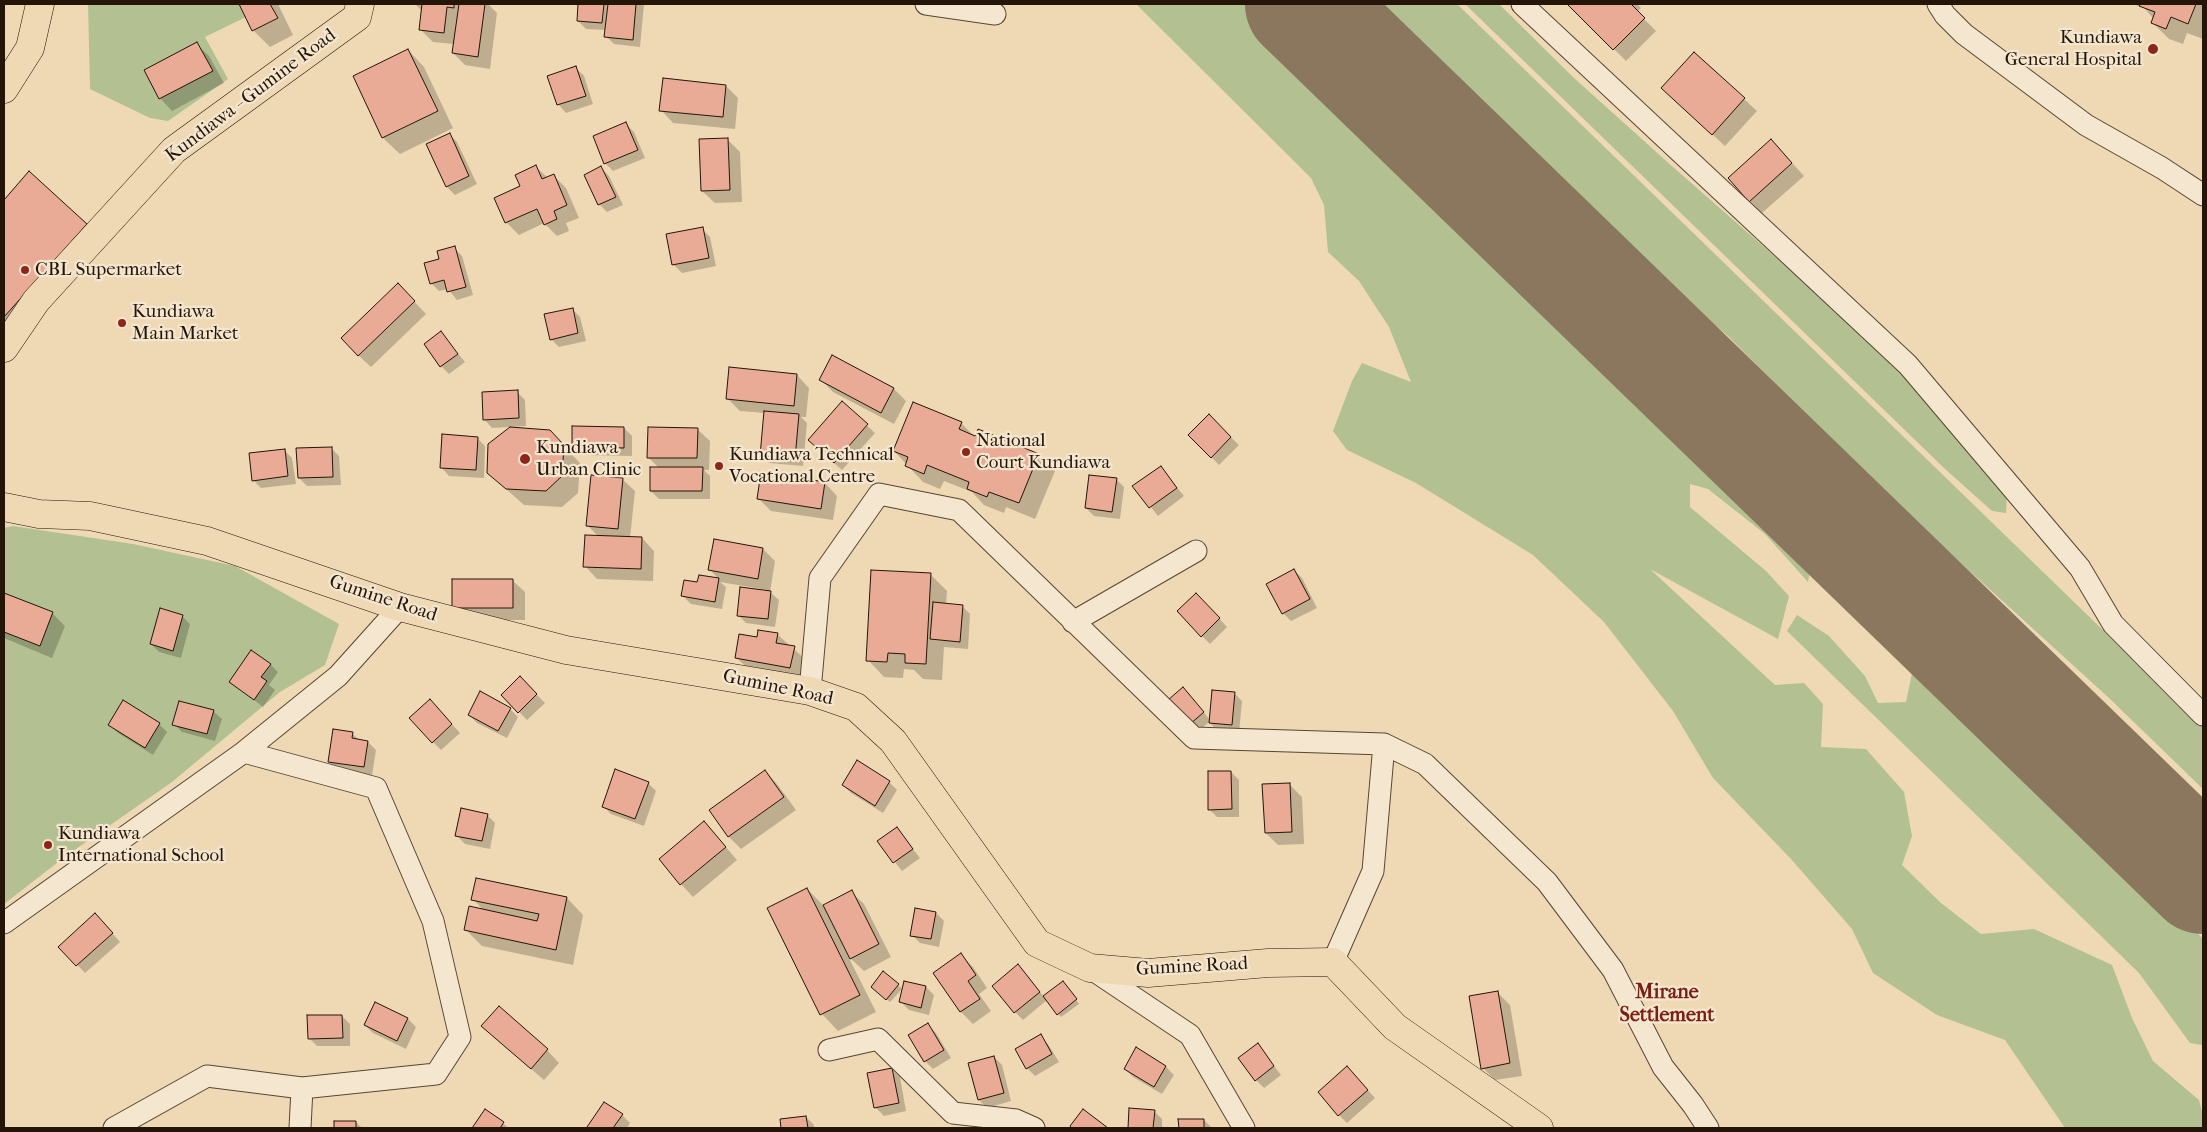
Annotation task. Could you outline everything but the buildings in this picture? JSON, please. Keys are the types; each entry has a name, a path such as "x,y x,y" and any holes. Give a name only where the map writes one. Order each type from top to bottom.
{"main road":[{"path":"4,89 30,48 40,4"},
{"name":"Kundiawa - Gumine Road","path":"4,348 36,301 174,150 356,17 360,4"},
{"name":"Gumine Road","path":"4,507 39,514 90,516 207,541 400,607 566,650 810,691 856,706 892,741 1037,943 1090,968 1148,973 1268,963 1333,962"},
{"path":"1333,962 1395,1027 1539,1128"}],"street":[{"path":"926,4 995,14"},
{"path":"1522,4 1908,365 2080,568 2113,624 2203,715"},
{"path":"1938,4 1945,15 1964,34 2086,125 2162,168 2203,195"},
{"path":"810,691 820,578 879,494 959,510 1194,738 1384,744 1425,764 1547,882 1613,970 1663,1067 1693,1105 1708,1128"},
{"path":"1073,622 1196,551"},
{"path":"4,923 244,752 338,676 400,607"},
{"path":"1333,962 1373,871 1384,744"},
{"path":"114,1128 208,1076 302,1088 436,1074 460,1037 433,921 376,788 244,752"},
{"path":"1090,968 1190,1035 1244,1128"},
{"path":"828,1050 878,1039 953,1113 1016,1120 1034,1128"},
{"path":"300,1128 302,1088"}],"green space":[{"path":"88,4 239,4 246,17 205,37 228,79 168,121 150,118 90,89"},
{"path":"1136,4 1245,4 1813,553 1808,582 1765,534 1708,489 1690,484 1690,507 1766,571 1789,596 1778,639 1650,569 1775,685 1804,683 1823,704 1821,747 1866,749 1904,792 1912,836 1902,865 1941,903 1981,934 2034,929 2112,965 2132,1018 2153,1061 2199,1100 2203,1116 2203,1128 2065,1128 2005,1040 1937,1015 1873,973 1852,929 1791,859 1713,778 1673,711 1604,622 1533,555 1416,483 1347,450 1333,431 1352,381 1362,363 1411,382 1389,327 1359,281 1328,252 1324,205 1311,178"},
{"path":"1374,4 1457,4 2203,727 2203,789 2109,698 1884,493 1729,337 1642,261 1506,128"},
{"path":"1465,4 1499,4 1574,78 1903,369 2007,493 2006,513 1992,511 1944,468"},
{"path":"13,526 133,544 235,566 339,624 325,665 280,692 172,782 66,856 4,904 4,528"},
{"path":"1797,615 1829,636 1865,676 1878,703 1906,702 1915,659 2154,886 2203,939 2203,1045 2190,1043 2139,973 1787,631"}],"runway":[{"path":"1302,4 2203,877"}],"place":[{"name":"Kundiawa General Hospital","path":"2153,49"},
{"name":"CBL Supermarket","path":"25,270"},
{"name":"Kundiawa Main Market","path":"122,323"},
{"name":"National Court Kundiawa","path":"966,452"},
{"name":"Kundiawa Urban Clinic","path":"525,459"},
{"name":"Kundiawa Technical Vocational Centre","path":"719,466"},
{"name":"Kundiawa International School","path":"48,845"}],"district":[{"name":"Mirane Settlement","path":"1667,1004"}]}
